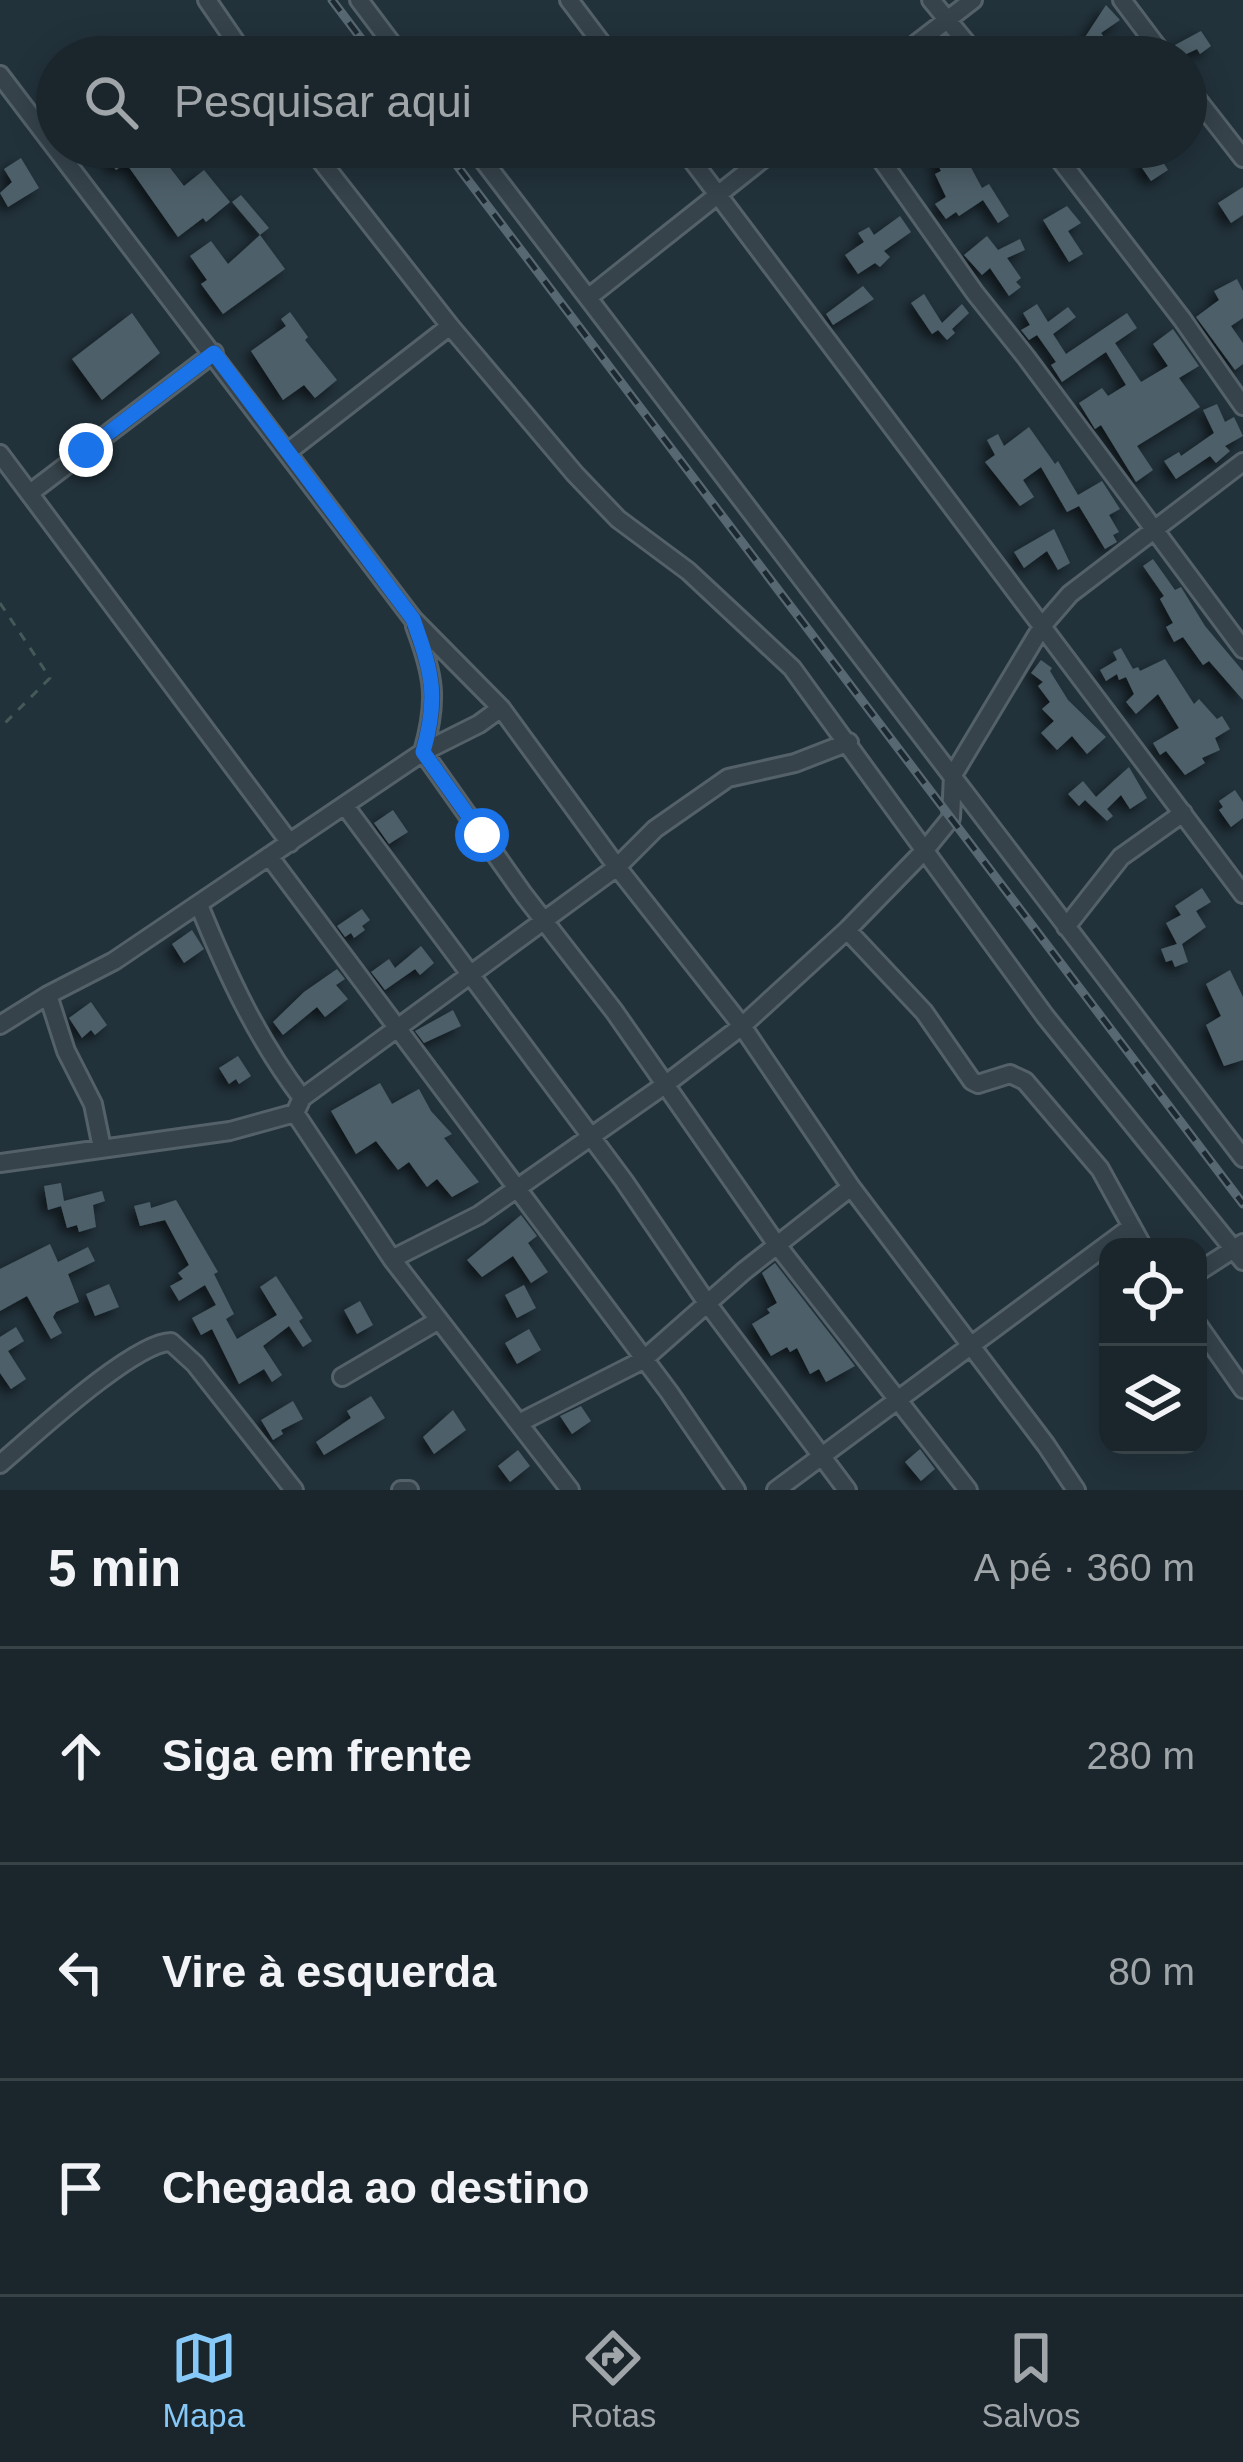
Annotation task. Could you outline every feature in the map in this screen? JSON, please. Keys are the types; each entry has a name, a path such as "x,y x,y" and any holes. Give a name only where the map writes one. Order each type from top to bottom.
{"street":[{"path":"207,0 232,36"},
{"path":"359,0 386,36"},
{"path":"569,0 596,36"},
{"path":"931,0 959,36"},
{"path":"926,36 974,0"},
{"path":"1122,0 1149,36"},
{"path":"0,75 36,122"},
{"path":"1207,112 1243,158"},
{"path":"72,168 413,619 501,708 742,1026 851,1187 1076,1490"},
{"path":"326,168 574,474 619,519 688,571 792,668 1045,1016 1240,1250 1207,1266"},
{"path":"489,168 1243,1158"},
{"path":"699,168 1243,894"},
{"path":"589,297 751,168"},
{"path":"887,168 1243,650"},
{"path":"1066,168 1243,406"},
{"path":"289,451 450,326"},
{"path":"30,493 214,353"},
{"path":"0,454 290,843"},
{"path":"392,1259 479,1215 592,1138 742,1026 847,930 951,818 953,776 1043,626 1070,594 1243,462"},
{"path":"413,619 434,692 434,715 423,752"},
{"path":"0,1025 114,961 423,752 501,708"},
{"path":"0,1163 230,1131 298,1106 395,1027 617,867 655,829 728,778 796,763 849,742"},
{"path":"423,752 666,1084 776,1245 968,1490"},
{"path":"345,806 847,1490"},
{"path":"1066,928 1121,857 1183,813"},
{"path":"268,856 736,1490"},
{"path":"199,905 249,1016 298,1106 392,1259 570,1490"},
{"path":"847,930 924,1012 972,1081 978,1084 1010,1074 1025,1081 1100,1169 1138,1238"},
{"path":"48,994 65,1052 93,1104 102,1148"},
{"path":"519,1423 643,1360 851,1187"},
{"path":"776,1490 1131,1227"},
{"path":"342,1377 439,1320"},
{"path":"1207,1337 1243,1388"},
{"path":"0,1464 142,1350 157,1342 171,1342 196,1364 294,1490"}],"path":[{"path":"0,603 50,678 0,728"}],"building":[{"path":"1106,5 1120,20 1101,33 1103,36 1086,36"},
{"path":"21,158 39,188 8,207 0,193 12,182 4,169"},
{"path":"130,168 170,168 184,186 204,170 230,202 178,237"},
{"path":"971,168 982,188 989,184 1009,216 998,223 983,200 946,219 935,204 946,197 935,174"},
{"path":"1142,168 1167,168 1168,170 1151,181"},
{"path":"1243,187 1243,215 1231,223 1218,203"},
{"path":"241,195 269,228 260,235 232,202"},
{"path":"1067,206 1081,223 1068,231 1083,254 1069,262 1043,220"},
{"path":"900,216 911,232 884,251 890,257 880,267 875,263 858,274 845,255 864,242 858,233 869,227 874,235"},
{"path":"260,235 285,269 223,314 201,284 207,280 190,256 211,241 228,264"},
{"path":"987,236 998,250 1020,239 1025,250 1007,258 1021,278 1016,282 1021,287 1009,296 990,268 982,275 964,255"},
{"path":"1237,279 1243,291 1243,318 1231,326 1243,343 1243,364 1235,370 1196,317 1219,300 1214,291"},
{"path":"863,286 874,299 833,325 826,314"},
{"path":"924,294 942,323 962,304 969,313 947,340 938,330 932,334 911,303"},
{"path":"1037,304 1048,322 1068,307 1076,317 1053,334 1066,354 1127,313 1137,328 1115,343 1141,382 1168,366 1153,344 1173,329 1199,366 1179,378 1200,407 1137,446 1153,470 1136,482 1101,425 1095,429 1079,403 1102,388 1108,396 1126,385 1106,352 1062,382 1051,365 1056,362 1037,335 1029,340 1021,330 1030,325 1023,313"},
{"path":"290,312 337,380 315,398 304,385 283,400 251,351 286,326 281,319"},
{"path":"132,313 160,353 102,400 72,359"},
{"path":"1217,404 1225,422 1234,417 1243,436 1225,446 1230,451 1216,463 1210,456 1176,479 1164,461 1179,452 1181,456 1214,433 1203,410"},
{"path":"1029,427 1055,464 1058,461 1078,495 1102,481 1120,509 1109,515 1119,532 1113,535 1117,542 1105,549 1079,506 1067,512 1041,467 1023,480 1034,497 1020,506 985,462 995,455 987,440 998,434 1004,446"},
{"path":"1054,529 1070,563 1058,570 1047,551 1024,568 1014,552"},
{"path":"1153,559 1175,590 1181,587 1205,626 1243,671 1243,700 1209,661 1203,665 1183,637 1174,642 1166,627 1173,623 1160,599 1164,596 1143,566"},
{"path":"1121,648 1133,669 1140,671 1165,659 1194,704 1199,699 1217,719 1222,716 1230,729 1215,738 1220,750 1202,758 1205,763 1185,775 1166,751 1160,755 1153,743 1179,728 1158,694 1136,714 1126,702 1134,694 1126,677 1119,680 1117,674 1106,681 1100,670 1117,660 1113,652"},
{"path":"1041,660 1052,668 1068,700 1106,737 1087,754 1072,736 1057,750 1041,733 1054,721 1042,709 1050,702 1038,686 1043,682 1031,673"},
{"path":"1129,767 1147,798 1130,809 1121,795 1107,809 1113,816 1107,821 1085,800 1079,806 1068,794 1083,781 1096,797"},
{"path":"1235,790 1243,802 1243,818 1231,827 1219,810 1223,807 1219,801"},
{"path":"393,810 408,832 389,844 374,823"},
{"path":"1202,888 1211,902 1196,911 1206,927 1182,944 1188,962 1175,967 1172,960 1166,962 1161,949 1177,944 1166,923 1181,915 1175,906"},
{"path":"362,909 370,920 362,926 365,930 354,938 351,933 345,937 337,926"},
{"path":"192,930 204,949 184,963 172,944"},
{"path":"421,946 434,963 420,975 415,969 385,990 371,972 389,959 395,968"},
{"path":"337,969 345,979 336,985 348,999 325,1017 317,1007 283,1035 273,1022"},
{"path":"1230,970 1243,997 1243,1060 1224,1066 1206,1025 1221,1016 1206,984"},
{"path":"91,1002 107,1025 82,1038 69,1018"},
{"path":"453,1010 461,1026 424,1043 415,1031"},
{"path":"238,1056 251,1076 229,1084 219,1068"},
{"path":"380,1083 392,1104 419,1089 452,1134 444,1138 479,1182 452,1197 437,1179 427,1187 409,1162 398,1170 376,1141 356,1154 331,1111"},
{"path":"61,1183 64,1201 102,1191 105,1201 93,1205 96,1227 79,1232 77,1225 67,1228 61,1206 48,1210 44,1186"},
{"path":"176,1200 218,1272 214,1274 234,1314 226,1319 237,1339 277,1315 260,1287 276,1276 303,1318 299,1321 312,1341 303,1347 289,1326 263,1346 282,1375 272,1382 264,1369 239,1384 212,1329 201,1335 192,1318 216,1305 205,1285 179,1301 170,1286 183,1279 178,1273 189,1265 165,1220 140,1226 134,1206 150,1202 151,1208"},
{"path":"521,1215 537,1236 528,1243 548,1272 531,1283 513,1256 482,1277 467,1260"},
{"path":"50,1244 58,1262 88,1247 95,1261 68,1274 79,1302 56,1312 53,1317 62,1333 51,1339 27,1296 0,1311 0,1269"},
{"path":"775,1263 855,1366 826,1382 819,1369 810,1374 797,1348 790,1352 787,1347 771,1356 752,1324 777,1303 762,1273"},
{"path":"109,1284 119,1307 95,1316 86,1294"},
{"path":"524,1285 536,1308 517,1318 505,1295"},
{"path":"360,1301 373,1325 357,1334 344,1310"},
{"path":"16,1327 24,1341 8,1351 26,1379 11,1389 0,1373 0,1337"},
{"path":"529,1329 541,1350 517,1364 505,1343"},
{"path":"371,1396 385,1418 324,1455 316,1442 351,1418 347,1411"},
{"path":"293,1401 303,1419 281,1430 283,1434 273,1440 261,1420"},
{"path":"581,1406 591,1421 572,1434 560,1416"},
{"path":"453,1410 466,1430 434,1454 423,1437"},
{"path":"920,1449 935,1469 921,1481 905,1462"},
{"path":"518,1450 530,1466 510,1482 498,1466"}],"railway":[{"path":"332,0 359,36"},
{"path":"459,168 1243,1204"}],"route":[{"path":"86,450 214,353 413,619 434,692 434,715 423,752 482,835"}]}
